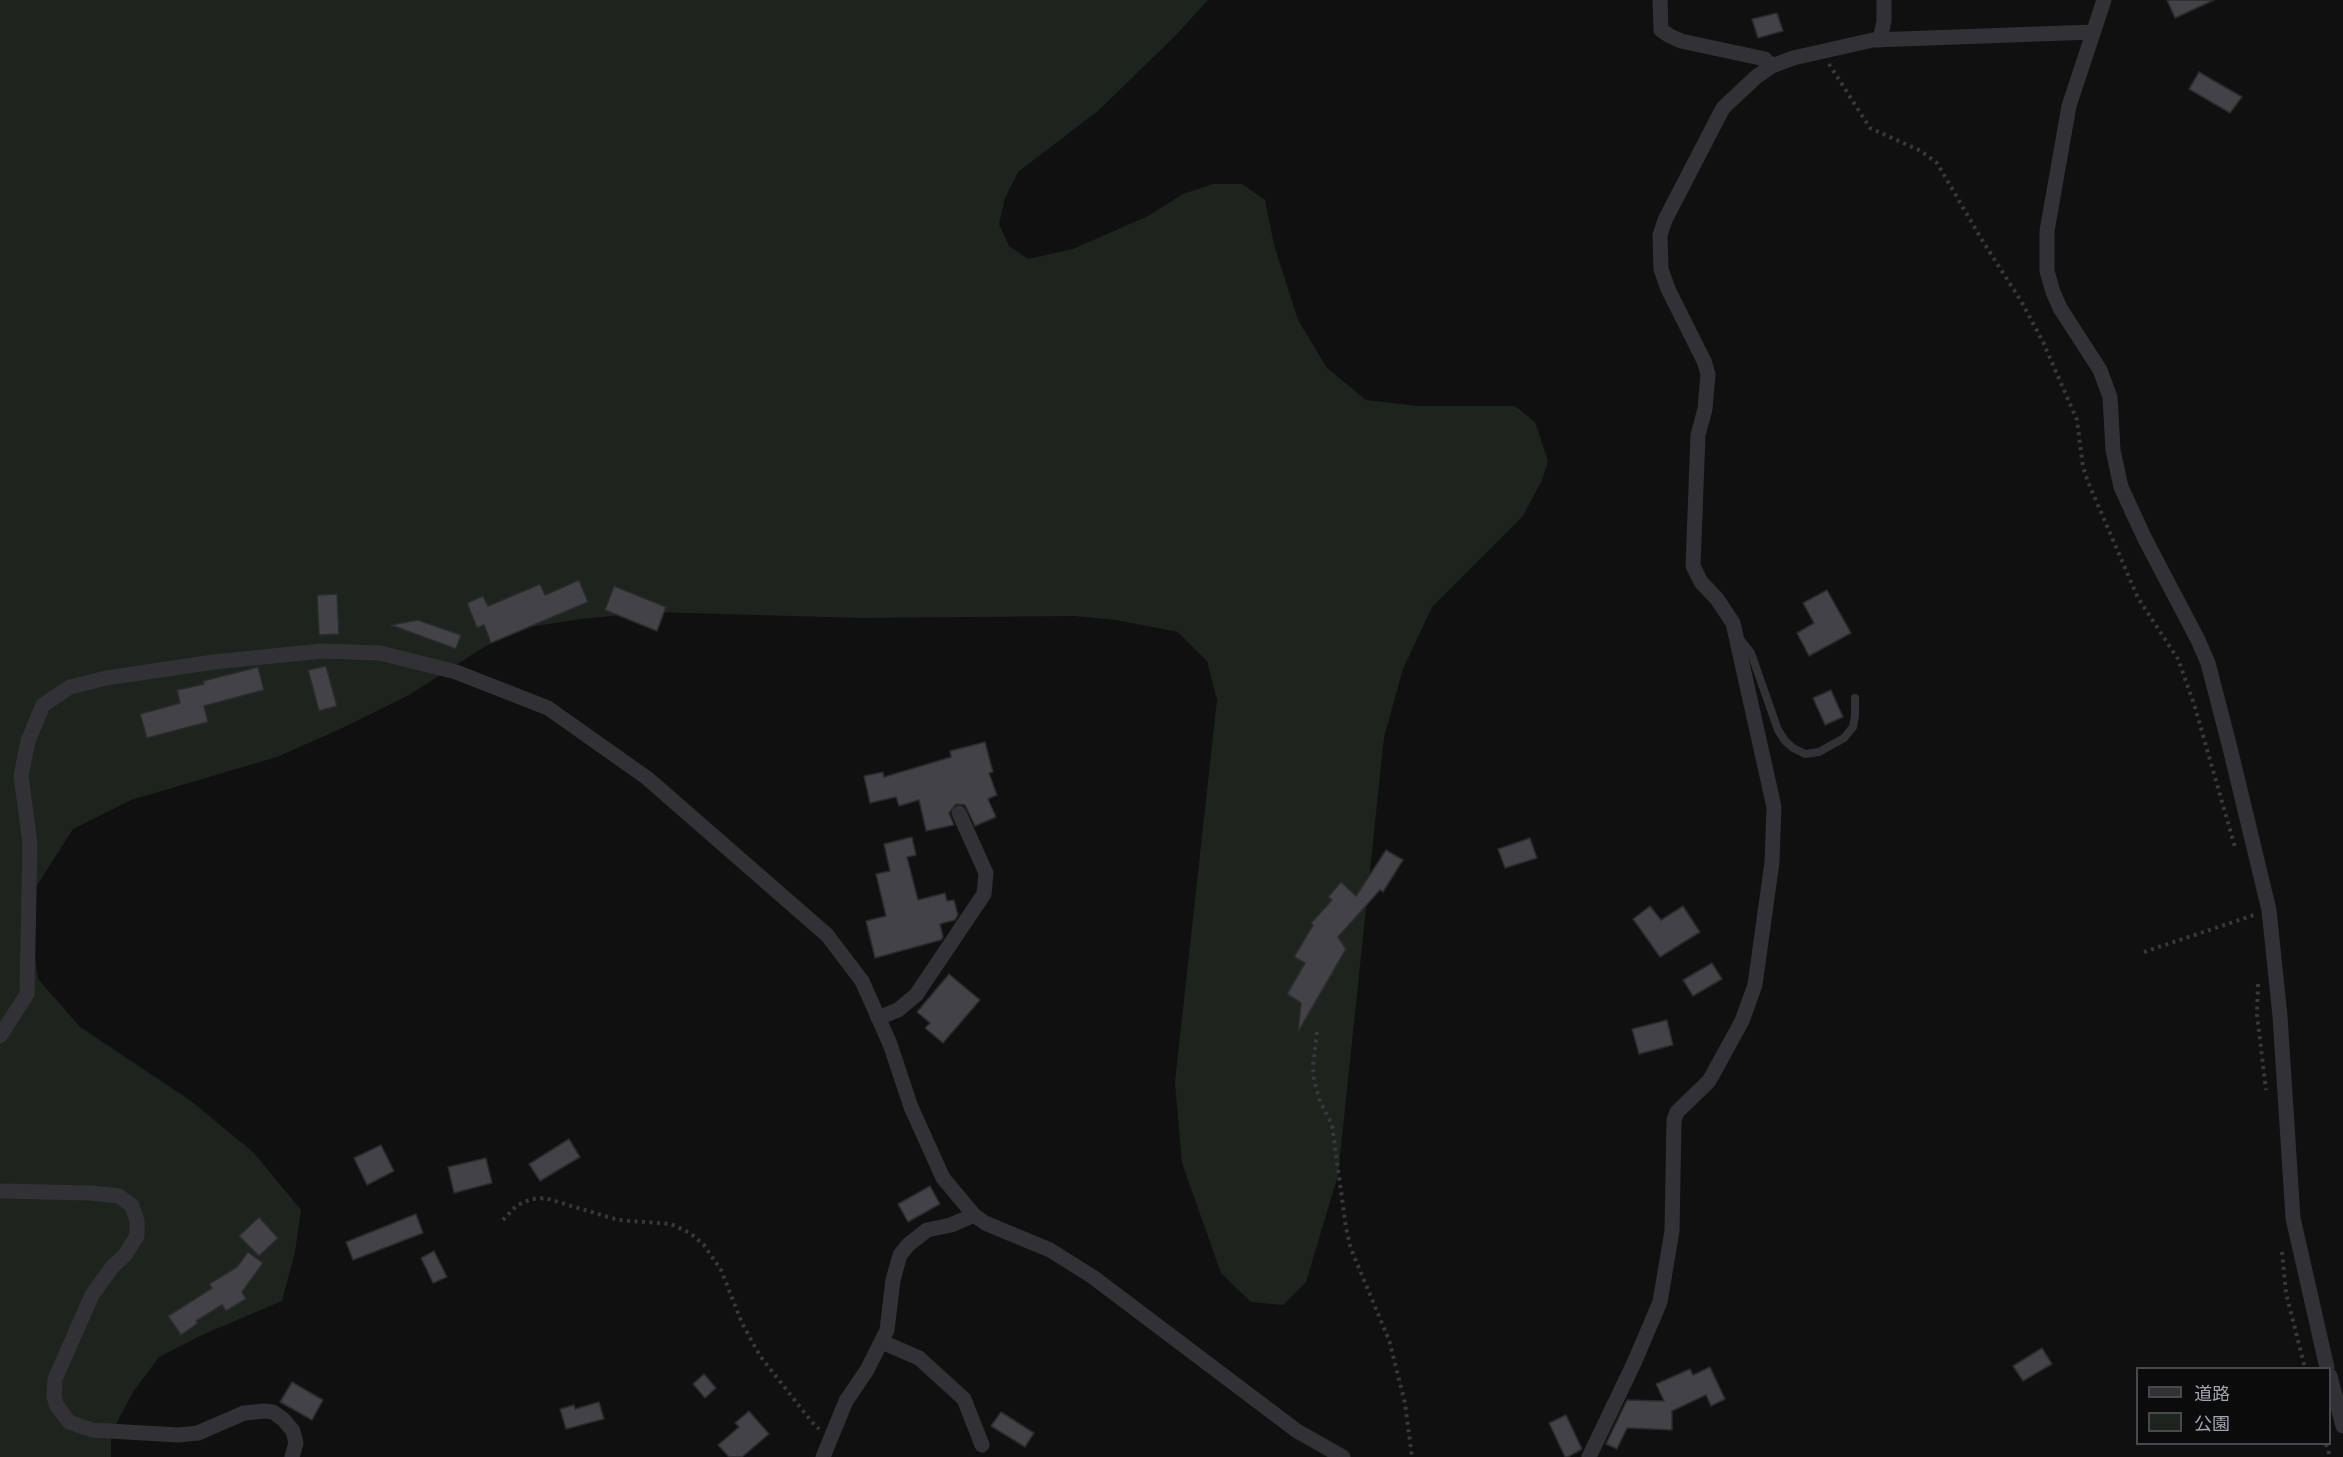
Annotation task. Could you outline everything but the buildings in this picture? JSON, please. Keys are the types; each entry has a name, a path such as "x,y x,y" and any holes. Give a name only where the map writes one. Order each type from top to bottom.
{"street":[{"path":"1660,0 1661,30 1670,36 1681,41 1765,59 1772,66"},
{"path":"1880,40 1884,21 1884,0"},
{"path":"2104,0 2069,106 2048,231 2048,272 2060,308 2100,370 2110,397 2113,450 2121,487 2145,539 2199,640 2208,663 2261,913 2280,1016 2293,1218 2327,1367"},
{"path":"1589,1457 1660,1302 1672,1231 1674,1120 1677,1112 1708,1081 1742,1021 1755,985 1772,862 1774,807 1733,623 1727,612 1701,582 1693,566 1698,442 1707,397 1708,374 1661,269 1660,235 1676,196 1723,108 1756,77 1772,66 1845,45 1880,40 2093,32"},
{"path":"0,1036 27,994 30,843 21,776 28,741 43,705 70,687 106,678 214,662 322,651 380,653 456,672 548,708 647,778 828,934 862,981 890,1044 911,1107 943,1178 974,1215 985,1223 1050,1250 1093,1277 1297,1431 1343,1457"},
{"path":"878,1018 897,1010 916,995 984,894 986,873 959,813"},
{"path":"0,1191 91,1193 118,1196 132,1206 137,1221 137,1236 125,1256 113,1266 92,1294 56,1379 54,1397 57,1406 69,1422 92,1430 178,1435 198,1433 244,1413 273,1412 293,1431 296,1443 292,1457"},
{"path":"822,1457 846,1401 887,1330 895,1267 900,1254 927,1230 951,1225 974,1215"},
{"path":"882,1342 919,1358 964,1399 982,1445"},
{"path":"2331,1380 2343,1426"}],"lane":[{"path":"1736,636 1743,641 1750,653 1778,730 1793,748 1805,754 1819,752 1844,738 1852,727 1855,716 1855,698"}],"path":[{"path":"1821,51 1870,128 1921,151 1937,163 2021,301 2043,342 2077,420 2083,467 2088,482 2138,598 2178,659 2194,704 2235,848"},
{"path":"2251,904 2261,913"},
{"path":"2255,925 2261,913"},
{"path":"2144,952 2261,913"},
{"path":"2259,980 2257,1015 2268,1099"},
{"path":"1317,1032 1313,1065 1314,1081 1320,1101 1332,1125 1346,1228 1351,1249 1389,1340 1405,1403 1412,1457"},
{"path":"503,1220 517,1204 545,1198 618,1220 671,1224 690,1233 704,1245 721,1269 742,1323 760,1356 811,1421 832,1438"},
{"path":"2282,1250 2286,1293 2305,1367"}],"green space":[{"path":"0,0 1208,0 1176,35 1099,110 1018,172 1005,198 999,224 1009,246 1028,259 1073,249 1148,216 1183,194 1213,184 1242,184 1265,200 1274,245 1298,320 1327,368 1366,400 1418,406 1515,406 1535,422 1548,461 1542,480 1523,516 1432,607 1403,669 1384,737 1338,1175 1306,1282 1283,1305 1251,1302 1221,1273 1182,1163 1175,1082 1217,700 1207,661 1178,632 1116,620 1074,616 863,618 652,612 581,619 516,629 409,695 338,730 277,757 131,800 73,829 27,901 38,979 80,1027 191,1101 253,1152 301,1210 295,1252 282,1301 204,1334 159,1357 133,1392 111,1434 111,1457 0,1457"}]}
